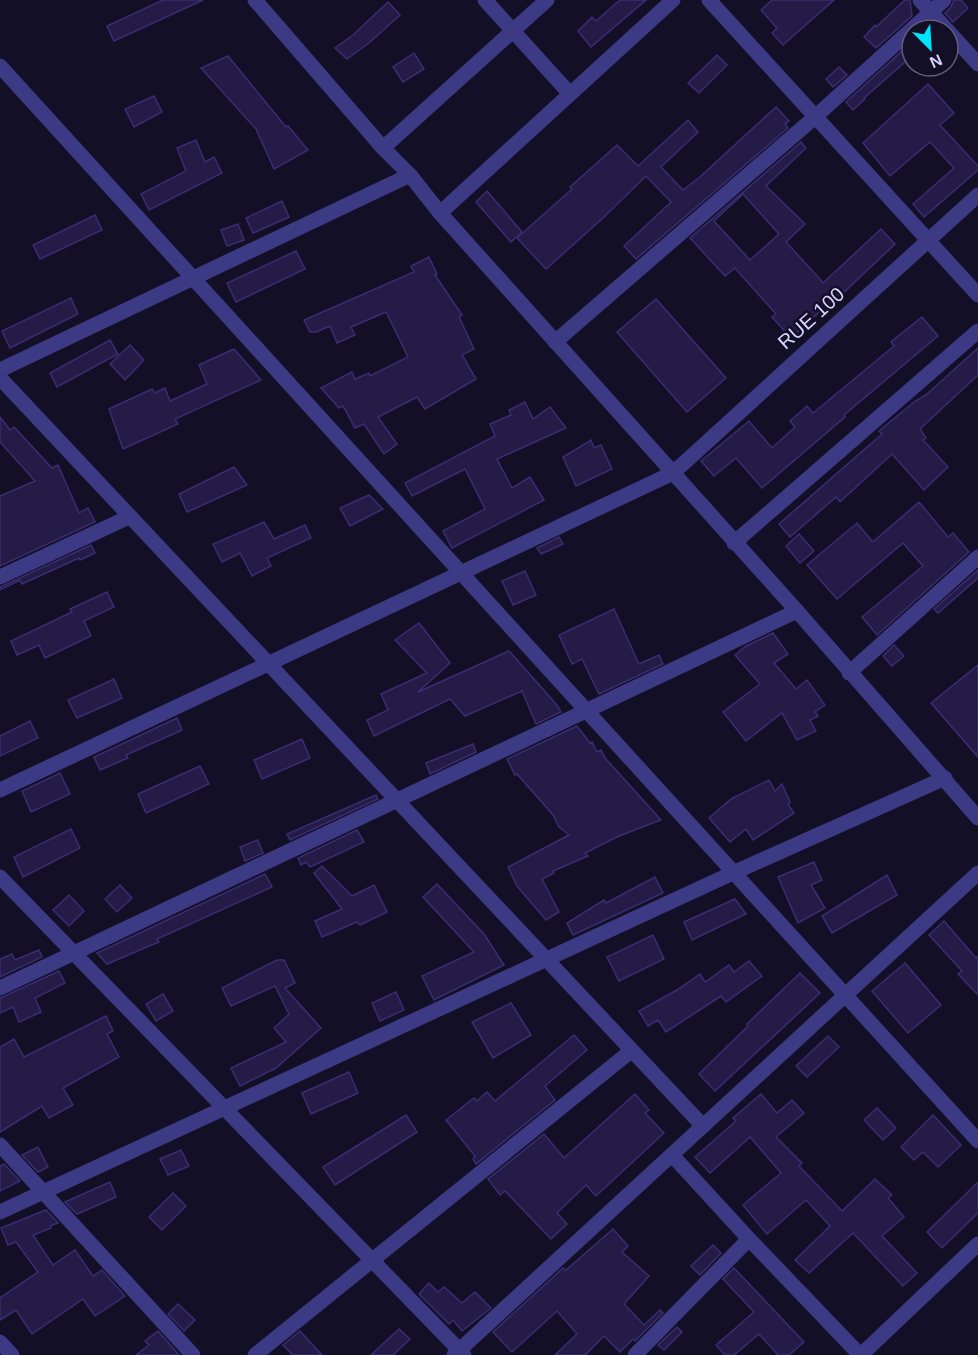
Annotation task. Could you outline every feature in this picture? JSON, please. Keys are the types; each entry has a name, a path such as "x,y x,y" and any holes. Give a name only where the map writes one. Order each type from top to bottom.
{"street":[{"path":"485,0 570,94"},
{"path":"383,148 547,0"},
{"path":"440,213 673,0"},
{"path":"709,0 978,295"},
{"path":"920,0 937,18"},
{"path":"555,342 815,117 944,0"},
{"path":"263,3 383,148 410,174 440,213 945,778 972,800 978,818"},
{"path":"960,44 978,64"},
{"path":"0,66 978,1141"},
{"path":"0,370 410,174"},
{"name":"RUE 100","path":"0,790 673,473 978,195"},
{"path":"734,543 978,331"},
{"path":"0,378 703,1126"},
{"path":"0,576 129,517"},
{"path":"849,672 978,556"},
{"path":"0,988 796,611"},
{"path":"0,1212 735,872 945,778"},
{"path":"0,877 372,1260 459,1353 978,873"},
{"path":"255,1355 631,1051"},
{"path":"0,1145 193,1355"},
{"path":"672,1155 861,1355 978,1244"},
{"path":"635,1355 749,1239"},
{"path":"0,1342 12,1355"}],"building":[{"path":"163,0 203,0 114,41 107,26"},
{"path":"620,0 646,0 591,47 578,31 592,17 596,21"},
{"path":"772,0 834,0 783,45 772,33 777,28 761,10"},
{"path":"905,0 910,0 912,16 900,18 900,27 876,48 864,37 875,25 876,27"},
{"path":"954,0 961,0 968,8 957,18 949,18 945,13"},
{"path":"388,2 400,15 347,59 335,48 353,35"},
{"path":"414,53 424,69 403,82 393,67"},
{"path":"900,53 900,66 853,110 846,102"},
{"path":"717,55 727,65 699,93 688,83"},
{"path":"228,56 286,127 288,126 308,150 274,169 256,129 201,68"},
{"path":"839,67 847,75 833,87 826,79"},
{"path":"928,84 954,113 940,125 978,166 978,170 924,217 913,204 954,168 930,142 890,176 863,143"},
{"path":"154,96 162,112 134,127 125,109"},
{"path":"776,107 789,121 785,124 788,128 636,259 624,246 671,202 646,176 546,269 517,238 617,145 638,166 688,120 698,132 661,167 683,190"},
{"path":"196,140 205,162 214,157 222,173 149,210 141,194 186,171 177,148"},
{"path":"801,142 806,148 766,186 805,224 786,242 823,283 881,229 895,244 791,338 772,317 776,314 735,268 725,276 690,238","holes":["743,194 779,234 750,260 714,221"]},
{"path":"487,191 522,232 511,242 476,202"},
{"path":"282,201 289,217 253,233 246,218"},
{"path":"95,215 102,230 40,259 33,245"},
{"path":"238,224 244,240 227,246 221,230"},
{"path":"296,251 305,269 236,302 227,283"},
{"path":"429,257 437,274 435,275 462,315 459,317 474,349 462,355 476,379 425,409 417,397 378,417 397,444 384,454 364,424 355,428 343,406 339,408 321,388 352,372 355,379 369,373 370,376 408,357 386,312 351,327 355,335 337,343 330,326 310,332 304,320 414,272 411,266"},
{"path":"71,298 78,314 10,348 2,331"},
{"path":"656,299 726,378 687,412 617,332"},
{"path":"922,317 938,336 762,488 736,458 714,476 701,461 749,421 772,448 795,427 790,421 807,406 813,413 894,346 891,342"},
{"path":"110,340 118,354 57,387 50,373"},
{"path":"130,345 144,360 125,380 110,364"},
{"path":"978,348 978,375 920,429 926,438 923,440 948,467 924,490 892,454 840,502 836,497 790,537 779,524 882,434 879,431 927,394"},
{"path":"234,349 261,380 175,419 178,424 123,449 109,409 152,389 155,393 165,388 170,401 207,384 199,365"},
{"path":"525,402 533,419 550,407 566,428 497,459 512,488 530,477 544,500 452,548 443,531 485,509 465,469 412,496 405,483 495,436 490,424 511,415 509,410"},
{"path":"0,417 10,430 14,427 52,468 58,465 79,513 88,508 95,522 0,566 0,496 35,481 0,442"},
{"path":"591,440 594,448 601,445 612,469 576,486 563,457"},
{"path":"234,467 247,485 187,512 179,494"},
{"path":"369,495 383,509 350,526 340,508"},
{"path":"919,502 948,537 953,533 969,552 877,635 862,617 923,566 903,543 837,599 807,565 857,523 874,541"},
{"path":"264,522 274,539 305,525 311,538 267,558 271,566 252,576 240,553 222,562 213,544"},
{"path":"799,534 814,551 800,563 786,546"},
{"path":"559,537 563,544 541,554 537,548"},
{"path":"91,545 95,553 22,584 20,580 0,590 0,587"},
{"path":"978,570 978,578 938,613 934,609"},
{"path":"525,571 536,595 513,605 502,581"},
{"path":"107,592 114,607 84,621 91,636 45,658 39,645 17,655 11,641 72,612 70,609"},
{"path":"614,609 639,664 659,655 663,664 599,694 582,659 572,664 559,635"},
{"path":"419,623 450,663 418,692 509,651 561,712 536,724 522,691 465,716 450,699 374,736 367,720 388,710 381,694 427,673 395,640"},
{"path":"773,633 788,654 774,663 796,689 807,680 825,705 815,712 818,716 810,720 816,731 797,740 782,713 746,741 723,712 760,684 735,655 746,646"},
{"path":"894,645 904,656 892,666 883,656"},
{"path":"978,665 978,757 931,703"},
{"path":"114,679 122,698 77,718 68,700"},
{"path":"177,718 182,730 126,755 128,758 100,770 94,757"},
{"path":"30,721 38,738 0,756 0,736"},
{"path":"577,726 590,743 592,742 597,752 601,750 605,758 661,820 619,836 585,853 588,856 553,871 554,873 542,879 559,912 546,920 517,886 508,867 569,835 559,827 553,815 517,774 515,775 507,759"},
{"path":"302,739 310,758 262,779 254,760"},
{"path":"473,744 476,752 430,774 426,763"},
{"path":"200,766 209,784 146,813 138,794"},
{"path":"60,773 70,794 31,812 22,791"},
{"path":"769,780 775,791 782,784 790,802 788,804 794,813 753,840 746,829 730,842 709,818 731,799"},
{"path":"376,795 378,799 290,840 287,834"},
{"path":"71,829 80,848 23,877 14,857"},
{"path":"357,830 364,842 310,867 306,862 301,865 298,858"},
{"path":"258,840 263,853 245,861 240,847"},
{"path":"814,862 822,880 811,885 825,908 798,923 778,877"},
{"path":"322,866 352,896 374,885 387,912 360,925 357,922 322,937 315,921 342,909 314,873"},
{"path":"265,874 272,887 157,939 159,942 107,964 97,953"},
{"path":"887,875 897,895 832,933 822,916"},
{"path":"655,877 663,893 573,935 567,923 604,900 606,903"},
{"path":"437,884 484,934 504,965 434,1000 422,976 474,952 423,897"},
{"path":"120,885 132,898 117,912 105,899"},
{"path":"69,895 84,911 69,926 53,910"},
{"path":"735,899 746,914 692,940 684,922"},
{"path":"944,921 976,958 978,956 978,995 958,974 962,971 929,935"},
{"path":"653,935 664,959 619,981 607,957"},
{"path":"39,950 42,957 0,977 0,959 12,954 15,960"},
{"path":"277,960 284,960 295,983 285,988 321,1028 276,1068 240,1086 231,1068 286,1042 274,1028 289,1014 275,986 231,1006 222,988"},
{"path":"749,961 762,976 726,1002 721,996 666,1032 658,1020 648,1026 639,1011 700,974 705,982 729,965 734,972"},
{"path":"905,963 941,1005 908,1033 872,991"},
{"path":"59,971 65,983 35,998 41,1012 19,1022 13,1007 0,1013 0,998"},
{"path":"800,973 820,993 715,1091 699,1074"},
{"path":"396,992 404,1010 380,1021 372,1003"},
{"path":"163,994 173,1011 156,1021 146,1004"},
{"path":"511,1003 531,1035 493,1058 472,1022"},
{"path":"106,1016 113,1031 107,1034 119,1057 63,1088 73,1105 49,1118 42,1106 0,1132 0,1047 14,1039 24,1057"},
{"path":"574,1035 587,1050 545,1086 555,1100 476,1164 473,1159 475,1156 446,1120 474,1098 477,1101 487,1092 495,1101"},
{"path":"828,1036 839,1047 807,1077 796,1066"},
{"path":"349,1072 358,1093 311,1114 302,1093"},
{"path":"635,1094 649,1110 645,1113 664,1133 596,1196 586,1185 557,1213 567,1224 551,1239 505,1191 500,1195 488,1179 544,1134 564,1158"},
{"path":"761,1094 777,1113 792,1100 804,1113 776,1137 802,1163 799,1166 842,1211 875,1179 892,1195 888,1198 904,1217 882,1236 917,1273 903,1286 853,1233 809,1273 795,1260 830,1226 806,1200 767,1234 743,1205 781,1173 750,1137 710,1173 695,1157 736,1121 733,1118"},
{"path":"877,1108 896,1128 883,1140 864,1120"},
{"path":"406,1115 417,1132 335,1185 323,1167"},
{"path":"933,1115 961,1145 938,1167 923,1152 914,1160 901,1147"},
{"path":"38,1147 48,1167 38,1172 22,1155"},
{"path":"181,1150 189,1166 168,1175 160,1159"},
{"path":"4,1164 20,1181 0,1191 0,1166"},
{"path":"110,1182 116,1197 77,1214 65,1202"},
{"path":"978,1182 978,1213 942,1248 927,1232"},
{"path":"173,1193 186,1206 162,1230 149,1217"},
{"path":"46,1210 58,1223 33,1235 53,1265 75,1250 93,1276 102,1270 125,1296 95,1316 83,1299 32,1334 16,1310 0,1320 0,1298 38,1272 16,1242 8,1245 1,1228"},
{"path":"613,1229 628,1246 622,1252 649,1276 624,1304 644,1325 660,1310 663,1313 635,1341 633,1339 620,1352 604,1336 585,1355 555,1355 577,1334 557,1311 512,1352 493,1332 563,1268 566,1270"},
{"path":"713,1245 721,1253 700,1275 691,1266"},
{"path":"734,1268 804,1342 789,1355 778,1355 759,1334 734,1355 725,1355 716,1345 754,1312 723,1279"},
{"path":"429,1283 438,1292 444,1287 462,1303 475,1292 491,1308 462,1331 453,1320 449,1324 419,1294"},
{"path":"178,1304 195,1320 184,1331 168,1314"},
{"path":"677,1327 682,1332 664,1350 658,1345"},
{"path":"399,1329 410,1339 393,1355 371,1355"},
{"path":"158,1331 179,1355 136,1355 149,1345 145,1341"},
{"path":"300,1331 322,1355 293,1355 283,1345"}]}
